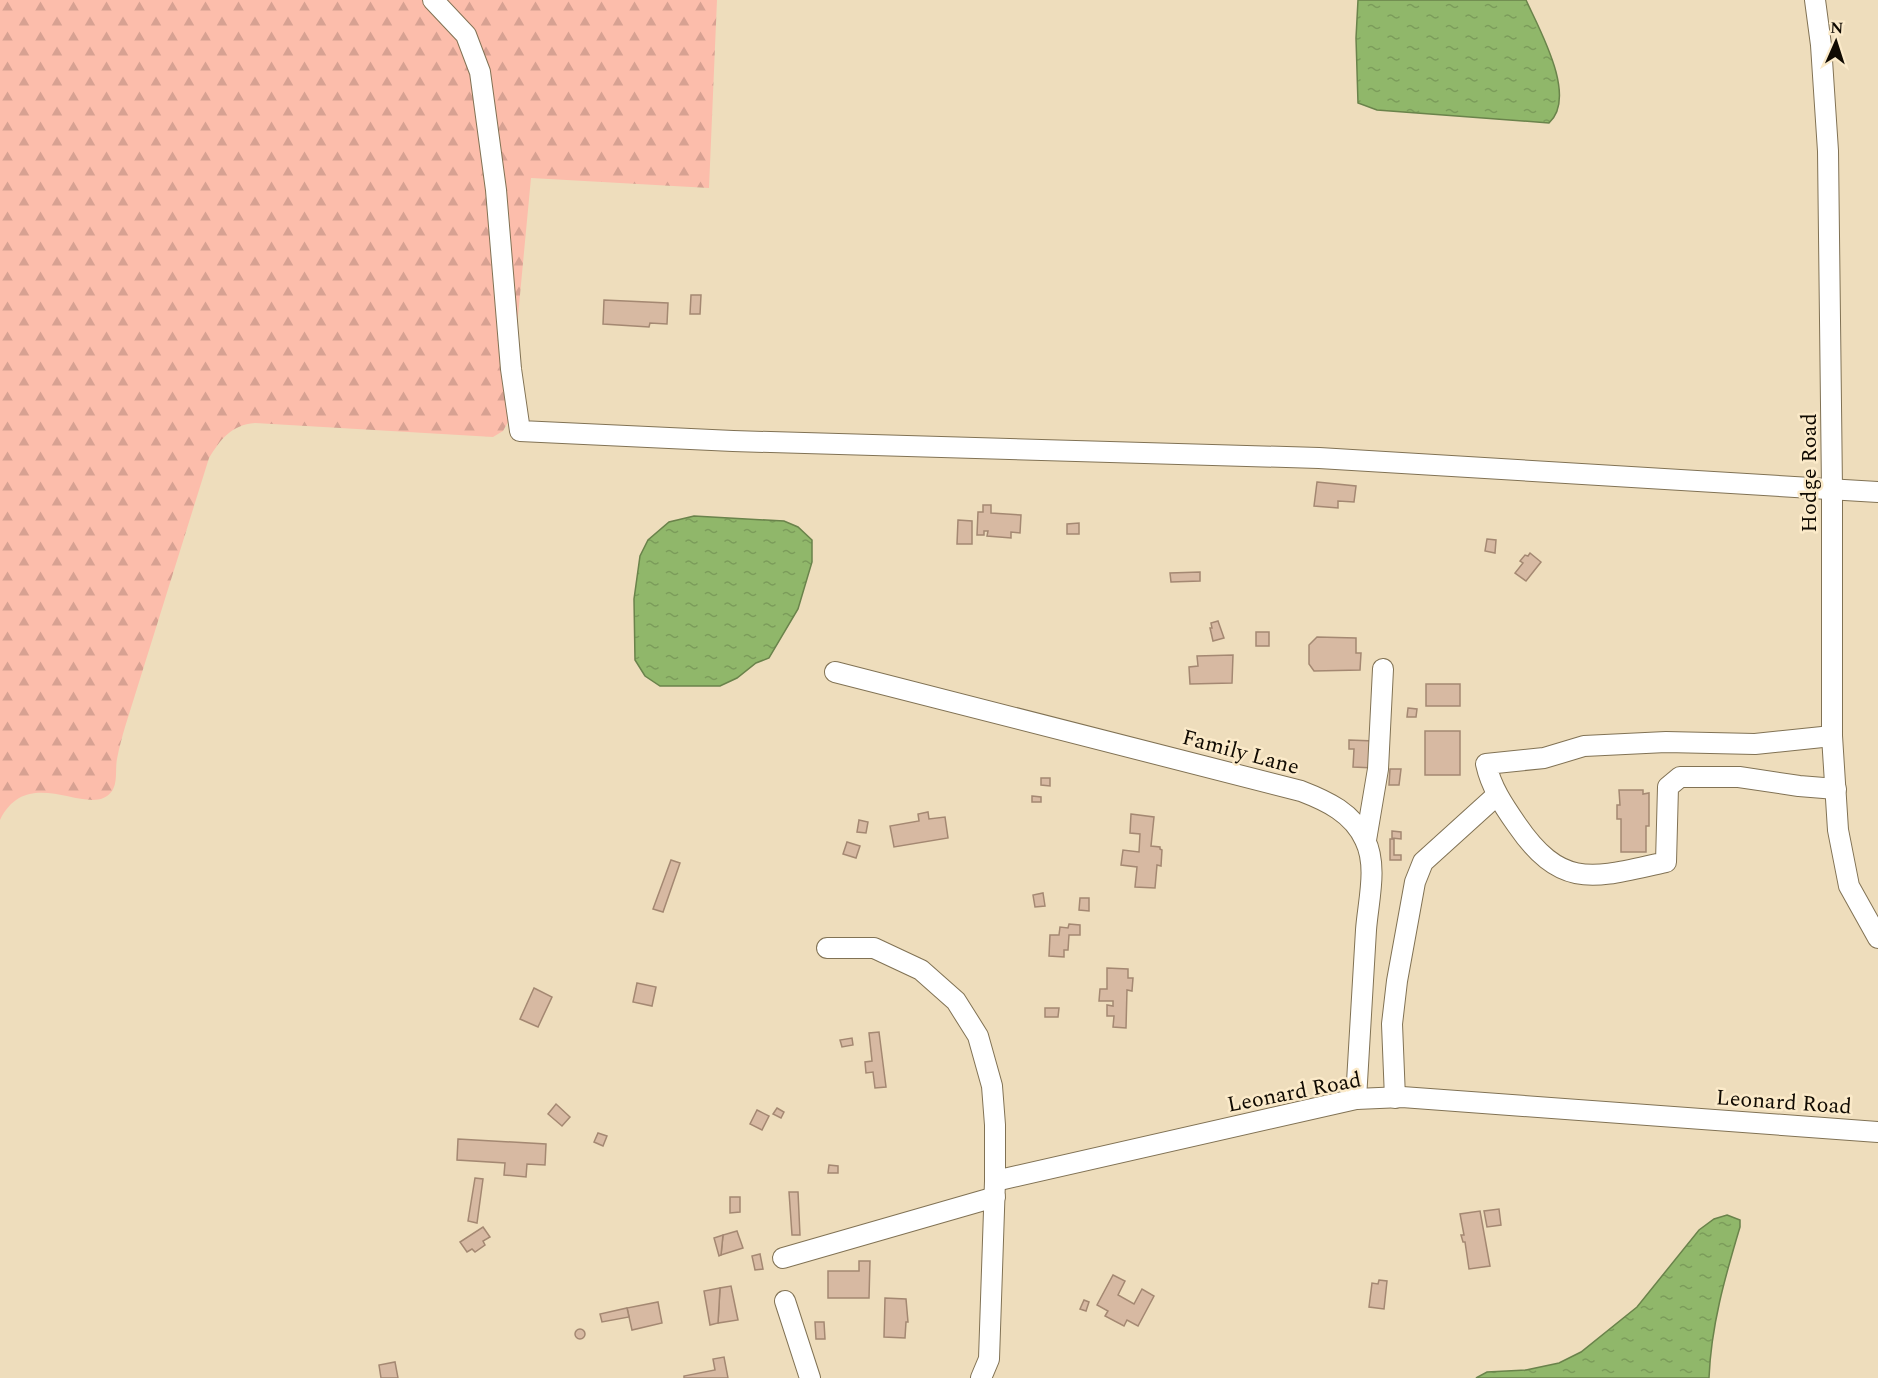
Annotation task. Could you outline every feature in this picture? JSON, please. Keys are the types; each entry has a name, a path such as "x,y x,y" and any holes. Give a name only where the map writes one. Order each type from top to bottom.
{"street":[{"path":"433,0 466,35 480,72 496,190 511,369 520,431 733,441 1319,458 1878,492"},
{"name":"Hodge Road","path":"1815,0 1821,45 1828,151 1832,736 1839,830 1849,886 1878,938"},
{"path":"1366,840 1377,768 1383,669"},
{"name":"Family Lane","path":"835,672 1301,791 1329,802 1351,819 1366,840 1372,867 1356,1099"},
{"path":"1832,736 1755,744 1666,742 1584,746 1544,758 1486,764 1497,795 1531,846 1552,864 1578,874 1599,876 1666,862 1668,787 1680,777 1739,777 1836,789"},
{"path":"1395,1098 1392,1024 1397,981 1415,882 1423,862 1497,795"},
{"path":"827,948 874,948 921,970 956,1001 978,1036 993,1086 995,1189 989,1359 981,1378"},
{"name":"Leonard Road","path":"783,1258 995,1189 1356,1099 1395,1098 1878,1132"},
{"path":"785,1301 810,1378"}],"green space":[{"path":"0,0 717,0 709,188 531,178 508,422 503,431 493,437 255,423 233,430 209,458 124,731 112,791 102,798 90,800 43,793 27,795 12,803 0,820"}],"water":[{"path":"1358,0 1526,0 1547,45 1558,80 1557,111 1549,123 1377,110 1358,103 1356,38"},
{"path":"694,516 784,521 798,527 812,540 812,562 798,609 769,658 756,663 737,678 720,686 660,686 645,676 635,660 634,599 640,556 648,540 669,522"},
{"path":"1727,1215 1740,1220 1740,1227 1716,1321 1709,1378 1476,1378 1487,1372 1526,1370 1559,1363 1581,1352 1637,1307 1699,1230 1714,1219"}],"building":[{"path":"691,295 701,295 700,314 690,314"},
{"path":"604,300 668,303 667,324 650,323 649,327 603,324"},
{"path":"1317,482 1356,486 1354,502 1338,501 1338,508 1314,506"},
{"path":"983,505 991,505 991,513 1021,515 1020,533 1011,532 1011,538 987,536 988,531 984,531 984,535 977,535 978,512 983,512"},
{"path":"958,520 972,521 972,544 957,544"},
{"path":"1079,523 1079,534 1067,534 1067,524"},
{"path":"1487,539 1496,540 1495,553 1485,551"},
{"path":"1530,553 1541,562 1526,581 1515,573 1523,563 1520,561"},
{"path":"1200,572 1200,581 1171,582 1170,573"},
{"path":"1218,621 1224,638 1213,641 1211,623"},
{"path":"1256,632 1269,632 1269,646 1256,646"},
{"path":"1317,637 1356,638 1356,653 1361,653 1360,670 1314,671 1309,664 1309,645"},
{"path":"1233,655 1232,683 1190,684 1189,667 1198,666 1197,656"},
{"path":"1426,684 1460,684 1460,706 1426,706"},
{"path":"1408,708 1417,709 1416,717 1407,717"},
{"path":"1425,731 1460,731 1460,775 1425,775"},
{"path":"1349,740 1374,741 1374,768 1353,767 1354,749 1349,749"},
{"path":"1390,769 1401,769 1399,785 1389,785"},
{"path":"1041,778 1050,778 1050,786 1041,785"},
{"path":"1619,790 1643,790 1643,794 1649,793 1646,852 1621,852 1621,819 1617,819 1617,805 1620,805"},
{"path":"1032,796 1041,797 1041,802 1032,802"},
{"path":"928,812 929,819 945,817 948,838 894,847 890,826 919,821 918,814"},
{"path":"1131,814 1154,817 1151,846 1160,847 1162,850 1161,866 1157,865 1155,888 1135,887 1137,867 1121,865 1123,850 1139,852 1140,834 1130,833"},
{"path":"859,820 868,822 866,833 857,832"},
{"path":"1392,831 1401,832 1401,839 1392,838"},
{"path":"1390,839 1394,839 1394,855 1401,855 1401,860 1390,860"},
{"path":"847,842 860,846 856,858 843,854"},
{"path":"671,860 680,863 663,912 653,909"},
{"path":"1043,893 1045,906 1035,907 1033,895"},
{"path":"1080,898 1089,898 1089,911 1079,910"},
{"path":"1069,924 1080,925 1080,935 1069,935 1068,950 1064,950 1064,957 1049,956 1050,935 1059,935 1060,927 1068,928"},
{"path":"1107,968 1128,969 1128,978 1133,978 1132,991 1127,990 1126,1028 1113,1027 1114,1016 1107,1016 1107,1005 1113,1006 1113,1001 1099,1001 1100,989 1107,989"},
{"path":"637,983 656,987 652,1006 633,1002"},
{"path":"534,988 552,997 538,1027 520,1019"},
{"path":"1045,1008 1059,1008 1058,1017 1045,1017"},
{"path":"879,1032 886,1087 875,1088 873,1072 866,1073 865,1062 872,1061 869,1033"},
{"path":"852,1038 853,1045 842,1047 840,1040"},
{"path":"556,1104 570,1117 562,1126 548,1114"},
{"path":"777,1108 784,1112 781,1118 773,1114"},
{"path":"757,1110 769,1116 762,1130 750,1124"},
{"path":"598,1133 607,1136 603,1146 594,1142"},
{"path":"458,1139 546,1144 545,1165 527,1164 526,1177 504,1175 505,1163 457,1160"},
{"path":"829,1165 838,1166 838,1173 828,1173"},
{"path":"475,1178 483,1179 477,1223 468,1221"},
{"path":"789,1192 798,1192 800,1235 792,1235"},
{"path":"730,1197 740,1197 740,1212 730,1213"},
{"path":"1499,1209 1501,1225 1487,1227 1484,1211"},
{"path":"1480,1211 1490,1266 1469,1269 1465,1242 1461,1235 1464,1235 1460,1214"},
{"path":"483,1227 490,1237 483,1241 485,1245 475,1252 472,1249 467,1252 460,1242"},
{"path":"737,1231 743,1248 721,1255 723,1235"},
{"path":"723,1235 721,1255 719,1256 714,1238"},
{"path":"760,1254 763,1269 755,1270 752,1256"},
{"path":"859,1261 870,1261 869,1298 828,1298 828,1271 859,1271"},
{"path":"1113,1275 1125,1281 1118,1295 1134,1304 1142,1289 1154,1296 1138,1326 1127,1320 1124,1326 1105,1316 1108,1311 1097,1305"},
{"path":"1379,1280 1387,1281 1384,1309 1369,1307 1372,1283 1378,1284"},
{"path":"731,1286 738,1320 718,1323 720,1288"},
{"path":"720,1288 718,1323 710,1325 704,1291"},
{"path":"885,1298 906,1299 908,1322 906,1322 905,1338 884,1337"},
{"path":"1084,1300 1089,1302 1086,1311 1080,1309"},
{"path":"658,1302 662,1323 632,1330 627,1308"},
{"path":"627,1308 629,1317 602,1322 600,1314"},
{"path":"815,1322 824,1322 825,1339 816,1339"},
{"path":"580,1329 584,1330 584,1338 580,1339 576,1338 575,1334 576,1330"},
{"path":"724,1357 728,1378 684,1378 684,1376 715,1370 713,1359"},
{"path":"395,1362 398,1378 381,1378 379,1365"}]}
